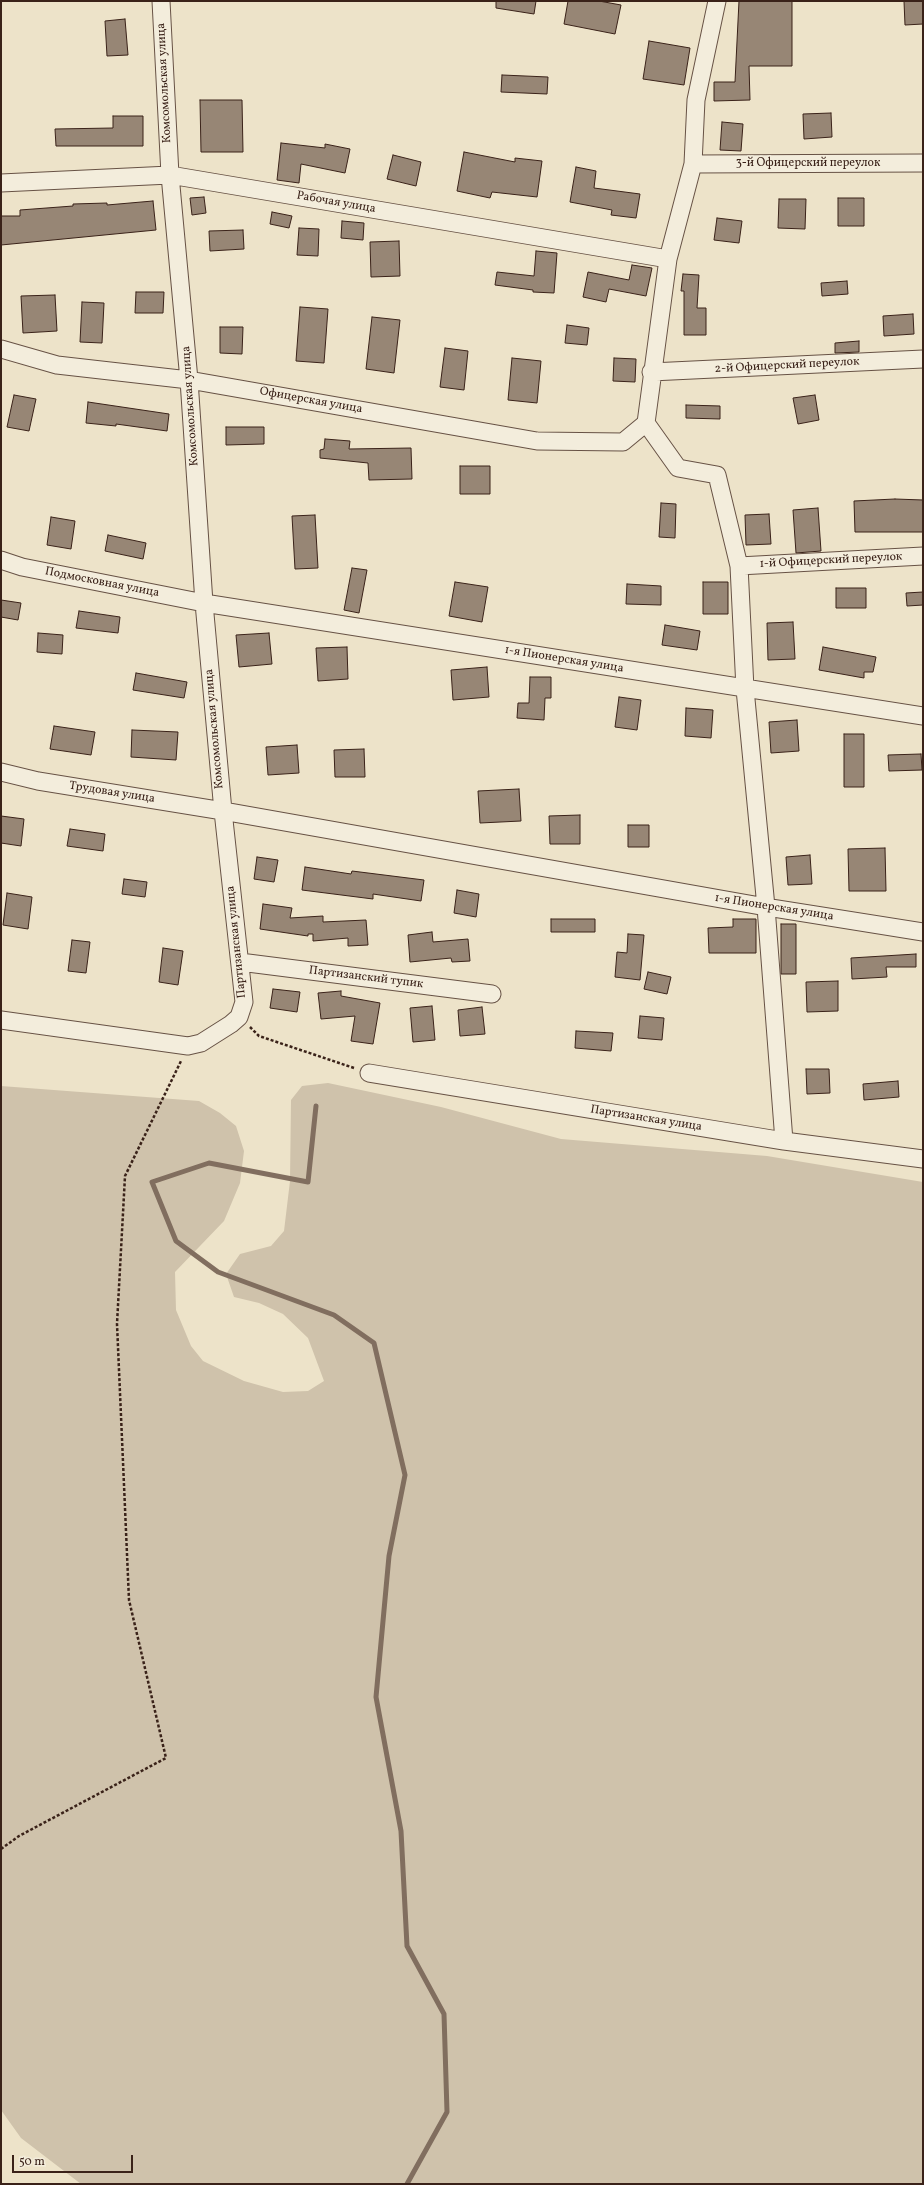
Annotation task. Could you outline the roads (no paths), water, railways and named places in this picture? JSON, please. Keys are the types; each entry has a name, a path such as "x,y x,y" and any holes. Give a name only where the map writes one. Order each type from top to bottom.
{"street":[{"name":"Комсомольская улица","path":"161,1 170,174 190,380 204,603 223,811"},
{"path":"717,1 696,100 693,164 668,259 651,372 646,423 678,468 717,475 739,566 745,688 766,907 784,1141"},
{"name":"3-й Офицерский переулок","path":"693,164 923,163"},
{"name":"Рабочая улица","path":"1,183 170,174 668,259"},
{"name":"Офицерская улица","path":"1,349 57,365 190,380 537,441 623,442 646,423"},
{"name":"2-й Офицерский переулок","path":"651,372 923,359"},
{"name":"1-й Офицерский переулок","path":"739,566 923,556"},
{"name":"Подмосковная улица","path":"1,560 22,567 204,603"},
{"name":"1-я Пионерская улица","path":"204,603 923,716"},
{"name":"Трудовая улица","path":"1,772 38,781 223,811"},
{"name":"1-я Пионерская улица","path":"223,811 766,907 923,932"},
{"name":"Партизанская улица","path":"1,1020 188,1046 201,1043 231,1024 240,1016 244,1002 223,811"},
{"name":"Партизанский тупик","path":"240,962 492,994"},
{"name":"Партизанская улица","path":"369,1073 784,1141 923,1159"}],"waterway":[{"path":"316,1106 308,1182 209,1163 152,1182 176,1241 218,1272 334,1315 374,1343 405,1475 389,1556 376,1697 401,1831 407,1946 444,2014 447,2112 407,2184"}]}
